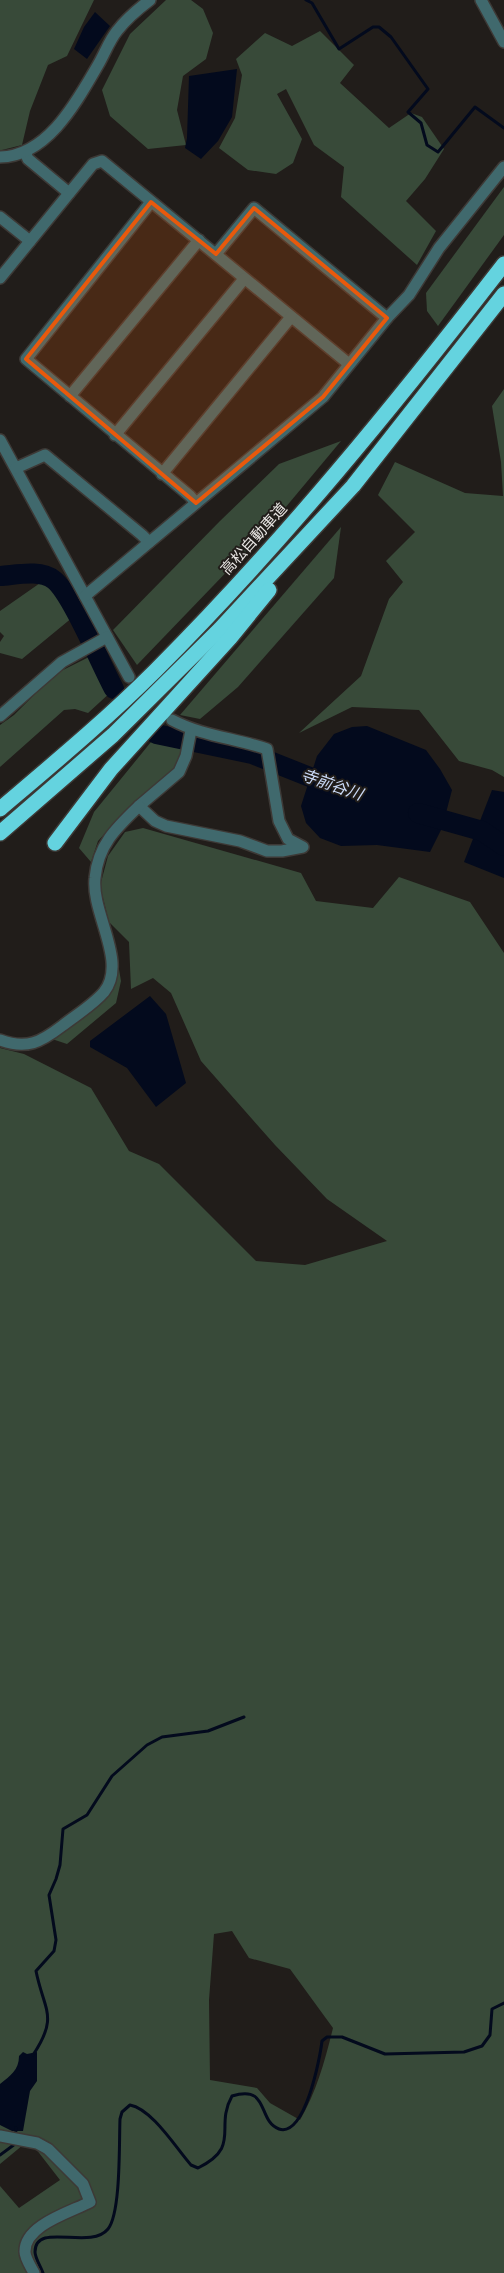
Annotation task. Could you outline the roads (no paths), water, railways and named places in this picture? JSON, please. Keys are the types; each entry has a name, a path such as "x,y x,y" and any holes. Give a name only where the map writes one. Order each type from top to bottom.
{"highway":[{"name":"高松自動車道","path":"0,809 100,723 207,618 335,475 504,264"},
{"path":"55,843 111,769 230,638 353,486 504,294"},
{"path":"0,833 72,772 165,686 353,486"}],"street":[{"path":"0,157 25,152 48,138 70,109 116,32 137,10 150,0"},
{"path":"481,0 504,42"},
{"path":"25,152 28,159 69,193"},
{"path":"0,278 93,164 102,162 349,364"},
{"path":"85,596 323,397 387,318 409,295 439,248 504,167"},
{"path":"151,202 26,359 196,503"},
{"path":"216,254 254,208 387,318"},
{"path":"0,217 30,241"},
{"path":"70,396 199,240"},
{"path":"115,435 244,279"},
{"path":"162,474 291,317"},
{"path":"0,440 5,458 16,468 85,596 103,640 129,677"},
{"path":"16,468 45,455 149,542"},
{"path":"0,716 62,662 103,640"},
{"path":"139,806 155,822 166,826 240,841 267,851 282,852 304,847 288,839 279,821 267,749 247,742 190,736 172,720"},
{"path":"0,1040 10,1043 28,1044 42,1041 105,991 110,977 112,960 110,947 98,912 94,880 99,856 112,832 179,772 190,736"},
{"path":"10,2138 37,2143 48,2149 83,2184 90,2202 50,2219 27,2240 25,2253 34,2273"}],"water":[{"path":"95,12 110,26 87,59 74,49 84,27"},
{"path":"237,69 232,117 218,141 201,159 185,148 189,76"},
{"path":"367,726 426,750 452,790 442,828 430,852 377,845 341,846 320,838 306,823 301,806 317,756 334,734 352,727"},
{"path":"492,790 504,792 504,878 464,862"},
{"path":"150,996 166,1014 186,1083 156,1107 127,1068 90,1047 90,1041"},
{"path":"23,2052 27,2054 37,2052 37,2081 30,2091 23,2131 12,2131 0,2125 0,2084 13,2072 19,2061 19,2056"}],"waterway":[{"path":"306,0 312,3 339,49 373,27 379,27 391,37 428,89 408,112 421,123 427,145 438,152 475,107 504,128"},
{"name":"寺前谷川","path":"0,576 35,574 54,580 69,599 114,689"},
{"name":"寺前谷川","path":"156,734 252,754 335,787"},
{"name":"寺前谷川","path":"418,813 482,831 504,846"},
{"path":"33,2055 46,2031 47,2013 36,1971 54,1951 56,1940 49,1895 60,1865 63,1829 87,1815 112,1776 147,1745 162,1737 208,1731 244,1717"},
{"path":"43,2273 35,2252 37,2243 44,2238 89,2238 100,2235 108,2229 112,2221 117,2193 120,2119 122,2112 130,2105 138,2108 155,2121 191,2165 198,2168 211,2160 219,2152 223,2144 227,2107 232,2096 244,2094 252,2095 258,2099 272,2125 279,2129 288,2128 296,2121 304,2110 310,2095 322,2041 327,2037 342,2037 385,2054 464,2052 482,2046 490,2035 492,2009 504,2003"},
{"path":"0,2155 15,2144 16,2128"}]}
